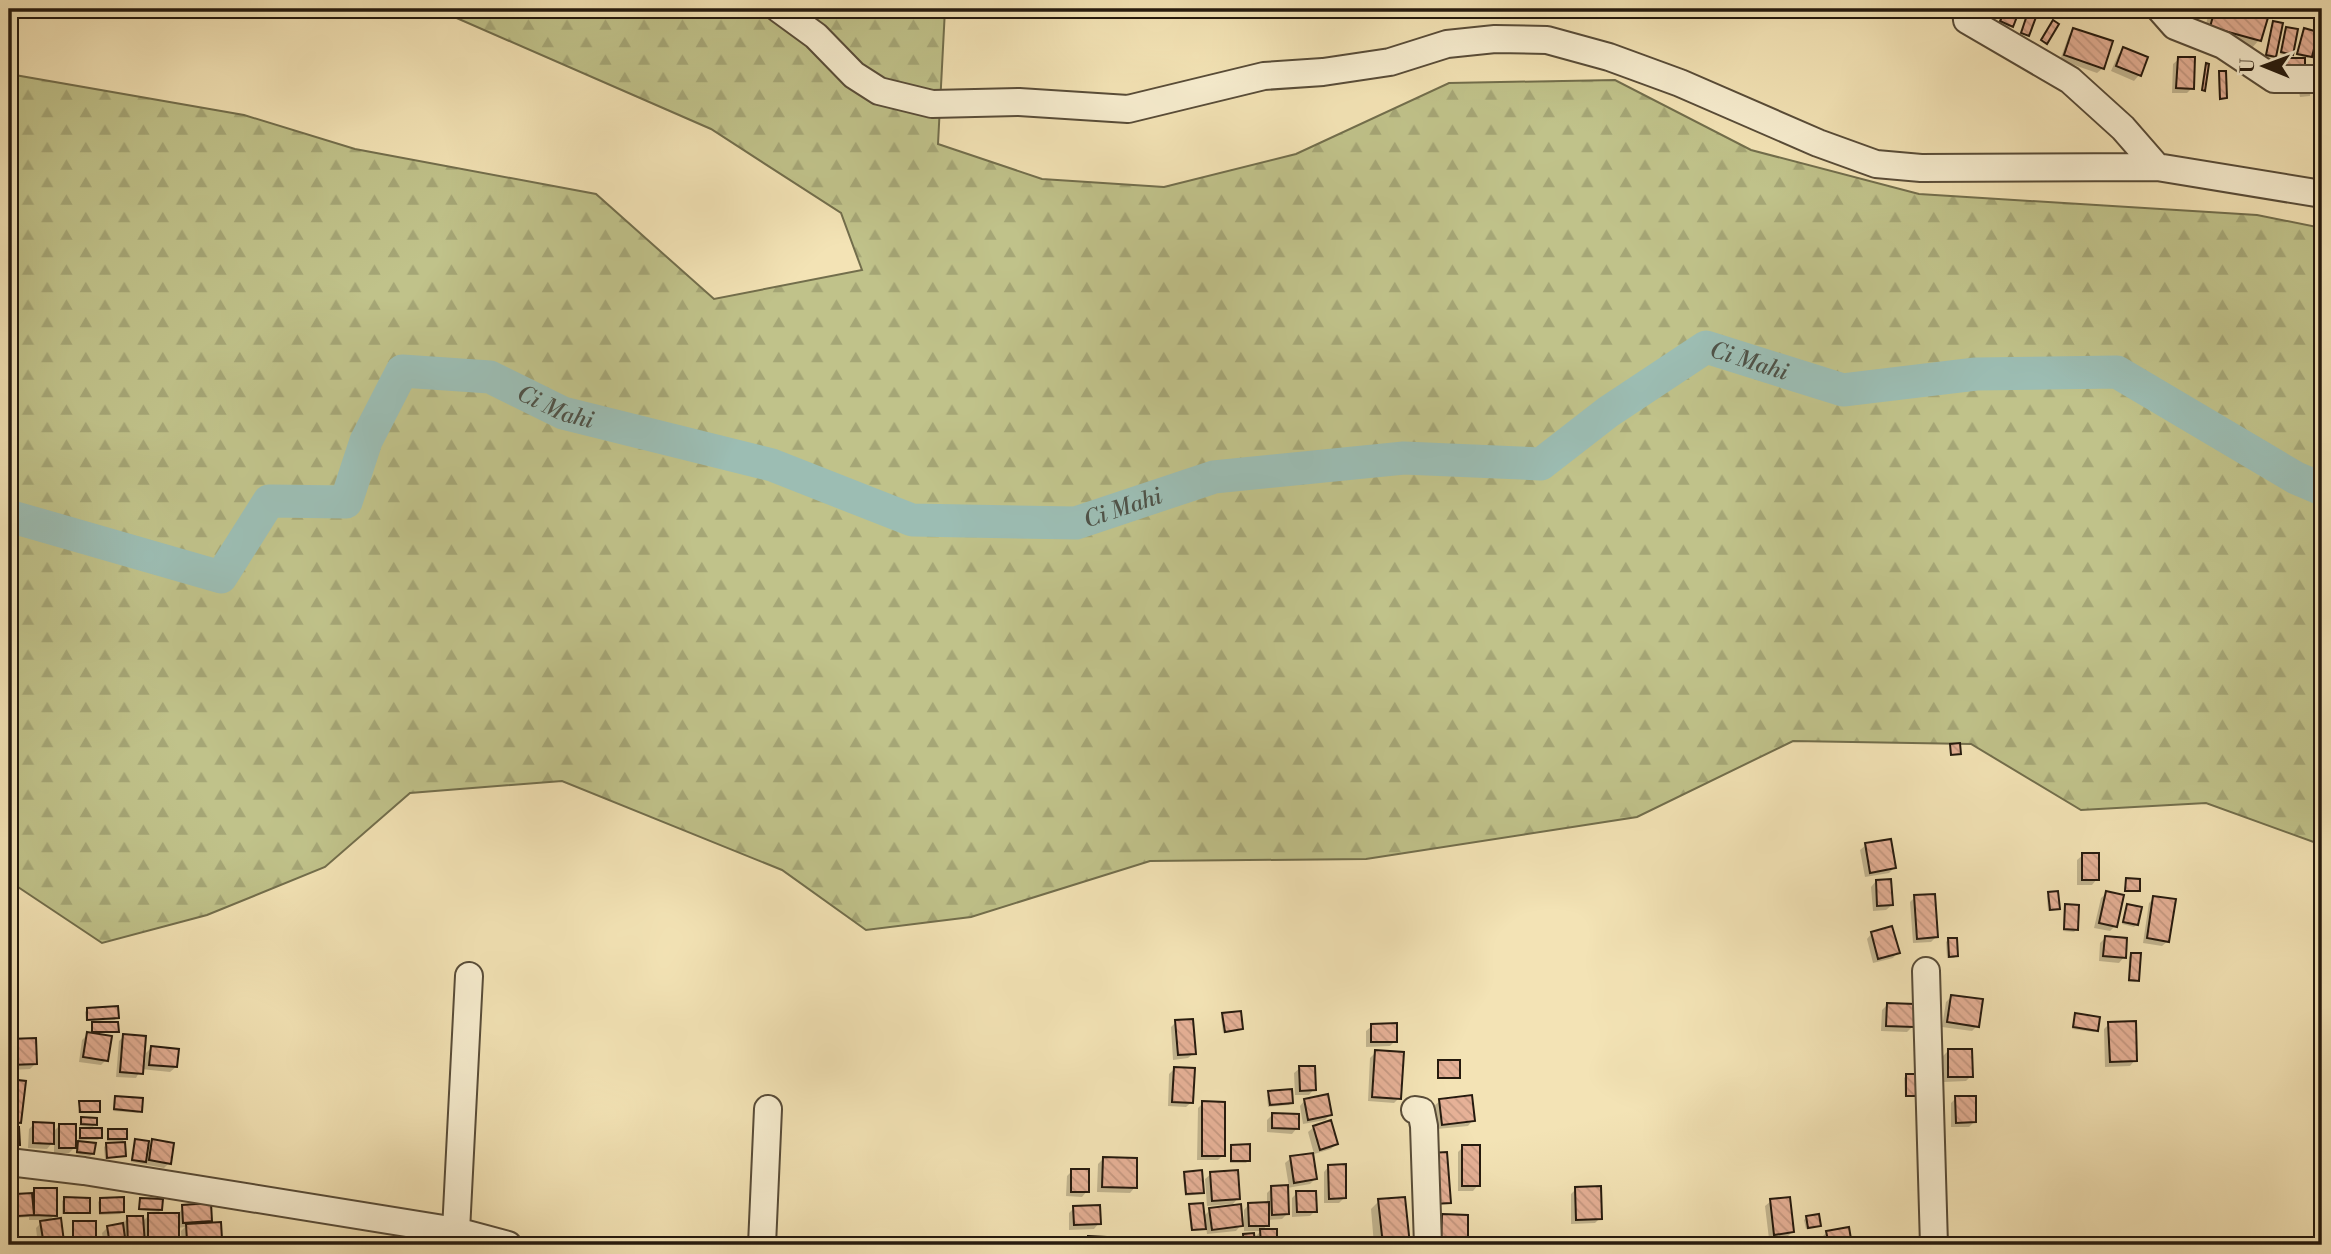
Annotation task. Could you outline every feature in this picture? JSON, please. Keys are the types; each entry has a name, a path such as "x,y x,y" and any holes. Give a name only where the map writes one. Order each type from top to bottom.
{"street":[{"path":"779,9 816,36 854,75 879,91 932,104 1019,102 1128,109 1264,76 1323,72 1390,62 1447,44 1495,39 1547,40 1609,57 1680,83 1818,144 1876,164 1934,168 2157,167 2322,194"},
{"path":"1966,9 1967,20 2070,80 2123,128 2157,167"},
{"path":"2160,9 2175,26 2223,45 2274,79 2322,79"},
{"path":"1926,971 1934,1245"},
{"path":"456,1231 469,976"},
{"path":"762,1245 768,1109"},
{"path":"1415,1110 1421,1111 1424,1126 1428,1245"},
{"path":"9,1163 84,1171 456,1231 508,1245"}],"green space":[{"path":"436,9 945,9 938,144 1042,179 1164,187 1296,154 1449,83 1615,80 1751,150 1919,194 2257,215 2322,228 2322,845 2206,803 2081,810 1971,744 1793,741 1637,817 1366,859 1150,861 971,917 866,930 782,870 562,781 410,793 325,867 207,915 102,943 9,881 9,74 244,115 355,149 596,194 714,299 862,270 841,213 711,129"}],"building":[{"path":"1981,9 1996,9 1988,23 1977,17"},
{"path":"2006,9 2020,9 2013,27 2000,21"},
{"path":"2029,9 2039,9 2029,36 2021,33"},
{"path":"2215,9 2270,11 2261,41 2210,27"},
{"path":"2053,20 2059,24 2047,44 2041,40"},
{"path":"2273,21 2283,23 2276,57 2266,55"},
{"path":"2286,27 2298,29 2293,55 2281,52"},
{"path":"2073,28 2113,41 2104,69 2064,55"},
{"path":"2304,28 2318,32 2312,57 2297,54"},
{"path":"2123,47 2148,57 2141,76 2116,66"},
{"path":"2178,57 2195,57 2194,89 2176,88"},
{"path":"2285,58 2305,58 2305,75 2285,75"},
{"path":"2206,63 2209,64 2205,91 2202,90"},
{"path":"2219,71 2226,71 2227,98 2220,99"},
{"path":"2317,89 2322,89 2322,105 2316,105"},
{"path":"1960,743 1961,754 1951,755 1950,744"},
{"path":"1891,839 1896,868 1870,873 1865,843"},
{"path":"2082,853 2099,853 2099,880 2082,880"},
{"path":"2126,878 2140,879 2140,891 2125,891"},
{"path":"1891,879 1893,905 1877,906 1876,880"},
{"path":"2058,891 2060,909 2050,910 2048,892"},
{"path":"2106,891 2124,895 2117,927 2099,923"},
{"path":"1935,894 1938,937 1917,939 1914,895"},
{"path":"2153,896 2176,899 2169,942 2147,938"},
{"path":"2065,904 2079,905 2078,930 2064,929"},
{"path":"2127,904 2142,907 2138,925 2123,922"},
{"path":"1892,926 1900,953 1878,959 1871,932"},
{"path":"2105,936 2127,938 2126,958 2103,956"},
{"path":"1948,938 1957,938 1958,956 1949,957"},
{"path":"2131,953 2141,953 2139,981 2129,980"},
{"path":"1951,995 1983,999 1979,1027 1947,1022"},
{"path":"1887,1003 1915,1004 1914,1027 1886,1026"},
{"path":"118,1006 119,1018 87,1020 87,1008"},
{"path":"1241,1011 1243,1029 1225,1032 1222,1013"},
{"path":"2075,1013 2100,1017 2098,1031 2073,1027"},
{"path":"1193,1019 1196,1054 1178,1055 1175,1020"},
{"path":"2136,1021 2137,1061 2110,1062 2108,1022"},
{"path":"92,1022 118,1022 119,1032 92,1032"},
{"path":"1397,1023 1397,1042 1371,1042 1371,1024"},
{"path":"87,1032 112,1036 108,1061 83,1057"},
{"path":"123,1034 146,1036 143,1074 120,1072"},
{"path":"36,1038 37,1064 10,1065 9,1039"},
{"path":"151,1046 179,1049 177,1067 149,1065"},
{"path":"1948,1049 1972,1049 1973,1077 1948,1077"},
{"path":"1375,1050 1404,1052 1401,1099 1372,1097"},
{"path":"1438,1060 1460,1060 1460,1078 1438,1078"},
{"path":"1299,1066 1315,1066 1316,1090 1300,1091"},
{"path":"1174,1067 1195,1068 1193,1103 1172,1102"},
{"path":"1906,1074 1922,1074 1923,1096 1906,1096"},
{"path":"9,1079 26,1081 21,1123 9,1122"},
{"path":"1292,1089 1293,1103 1270,1105 1268,1091"},
{"path":"1328,1094 1332,1115 1308,1120 1304,1099"},
{"path":"1472,1095 1475,1121 1442,1125 1439,1099"},
{"path":"115,1096 143,1098 142,1112 114,1109"},
{"path":"1955,1096 1976,1096 1976,1122 1956,1123"},
{"path":"79,1101 100,1101 100,1112 80,1112"},
{"path":"1202,1101 1225,1102 1225,1156 1202,1156"},
{"path":"1272,1113 1299,1114 1299,1129 1272,1128"},
{"path":"81,1117 97,1118 97,1125 81,1124"},
{"path":"1331,1120 1338,1144 1320,1150 1313,1126"},
{"path":"33,1122 54,1123 54,1144 33,1143"},
{"path":"59,1124 76,1124 76,1148 59,1148"},
{"path":"9,1127 19,1127 20,1145 9,1145"},
{"path":"80,1128 102,1128 102,1138 80,1138"},
{"path":"108,1129 127,1129 127,1139 108,1139"},
{"path":"135,1139 149,1141 146,1162 132,1160"},
{"path":"152,1139 174,1143 171,1164 149,1160"},
{"path":"78,1141 96,1143 94,1154 77,1152"},
{"path":"125,1142 126,1156 107,1158 106,1143"},
{"path":"1250,1144 1250,1161 1231,1161 1231,1145"},
{"path":"1462,1145 1480,1145 1480,1186 1462,1186"},
{"path":"1447,1152 1451,1203 1433,1204 1430,1153"},
{"path":"1313,1153 1317,1179 1294,1183 1290,1156"},
{"path":"1103,1157 1137,1158 1137,1188 1102,1187"},
{"path":"1346,1164 1346,1198 1329,1199 1328,1165"},
{"path":"1071,1169 1089,1169 1089,1192 1071,1192"},
{"path":"1202,1170 1204,1193 1186,1194 1184,1172"},
{"path":"1238,1170 1240,1199 1212,1201 1210,1172"},
{"path":"1288,1185 1289,1214 1272,1215 1271,1186"},
{"path":"1601,1186 1602,1219 1576,1220 1575,1187"},
{"path":"34,1188 57,1188 57,1216 34,1215"},
{"path":"1296,1191 1316,1191 1317,1212 1297,1212"},
{"path":"32,1193 34,1215 18,1216 16,1194"},
{"path":"64,1197 90,1198 90,1213 64,1213"},
{"path":"124,1197 124,1212 100,1213 100,1198"},
{"path":"1405,1197 1410,1245 1383,1245 1378,1199"},
{"path":"1790,1197 1794,1232 1774,1235 1770,1199"},
{"path":"140,1198 163,1199 162,1210 139,1209"},
{"path":"1269,1202 1269,1226 1249,1226 1248,1203"},
{"path":"211,1203 212,1221 183,1223 182,1205"},
{"path":"1203,1203 1206,1229 1192,1230 1189,1204"},
{"path":"1241,1204 1243,1226 1212,1230 1209,1208"},
{"path":"1100,1205 1101,1224 1074,1225 1073,1206"},
{"path":"148,1213 179,1213 179,1237 148,1237"},
{"path":"1442,1214 1468,1215 1468,1242 1441,1241"},
{"path":"1819,1214 1821,1226 1808,1228 1806,1216"},
{"path":"127,1216 143,1216 145,1244 128,1245"},
{"path":"61,1218 64,1242 44,1245 40,1221"},
{"path":"73,1221 96,1221 96,1237 73,1237"},
{"path":"221,1222 222,1239 187,1241 186,1224"},
{"path":"123,1223 126,1245 110,1245 107,1226"},
{"path":"1849,1227 1852,1245 1829,1245 1826,1231"},
{"path":"1260,1229 1277,1229 1277,1245 1261,1245"},
{"path":"1254,1233 1255,1245 1244,1245 1243,1234"},
{"path":"1088,1236 1125,1238 1125,1245 1088,1245"},
{"path":"1215,1237 1239,1237 1239,1245 1215,1245"},
{"path":"1822,1237 1823,1245 1806,1245 1805,1239"},
{"path":"171,1241 172,1245 153,1245 153,1243"},
{"path":"1543,1241 1564,1242 1564,1245 1543,1245"},
{"path":"220,1243 220,1245 186,1245"}],"waterway":[{"name":"Ci Mahi","path":"9,516 221,577 269,501 346,502 366,441 402,371 490,377 563,413 772,465 912,520 1076,523 1214,477 1404,458 1541,464 1608,412 1706,347 1843,390 1976,374 2117,372 2296,478 2322,489"}]}
